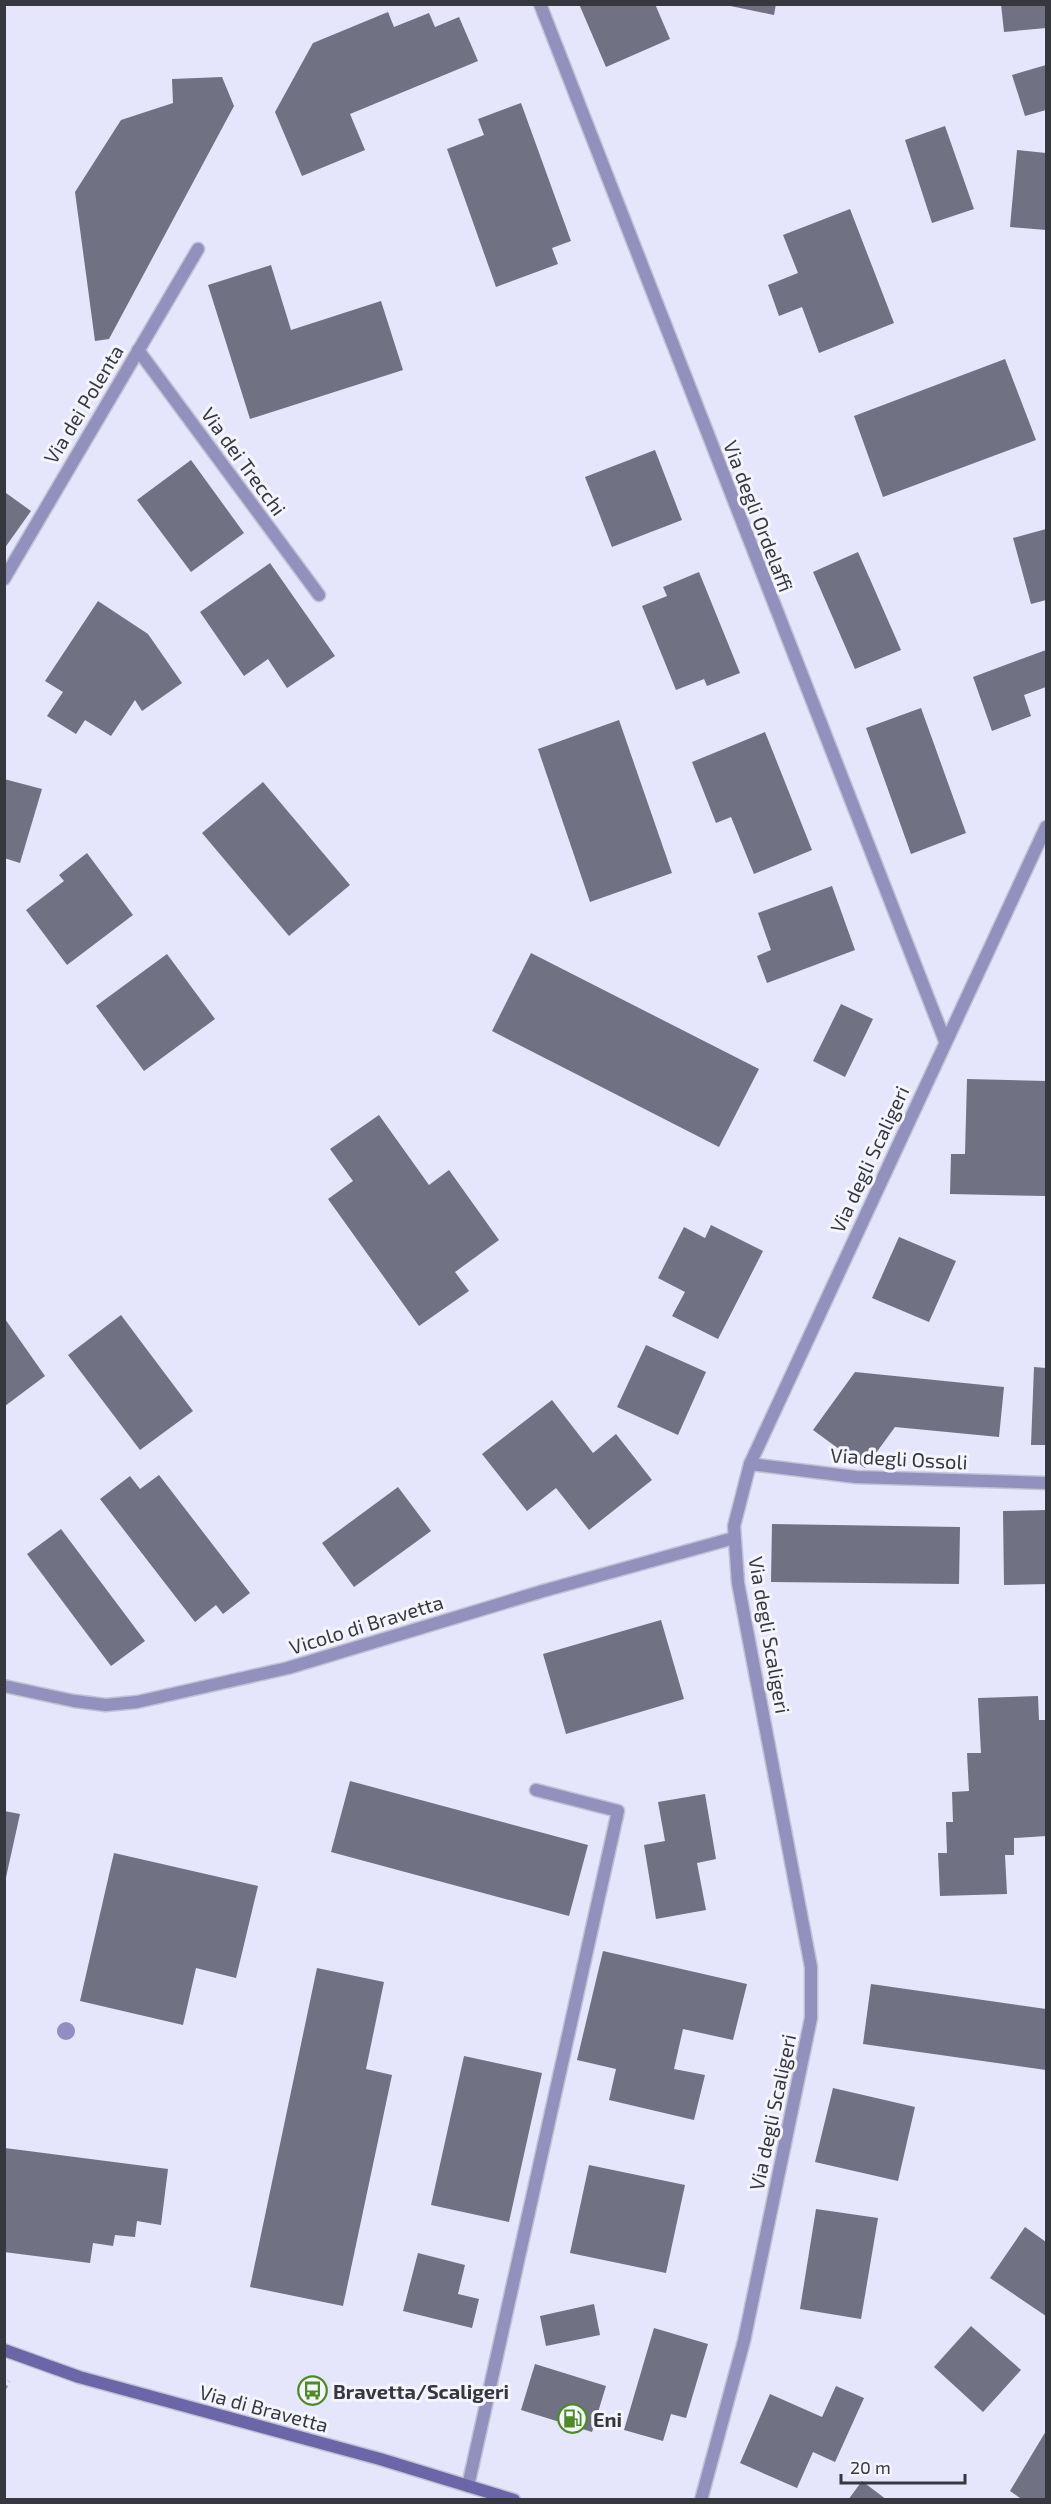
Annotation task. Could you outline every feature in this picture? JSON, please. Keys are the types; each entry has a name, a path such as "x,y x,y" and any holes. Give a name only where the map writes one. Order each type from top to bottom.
{"main road":[{"name":"Via di Bravetta","path":"4,2350 79,2377 514,2499"}],"street":[{"name":"Via degli Ordelaffi","path":"540,4 945,1041"},
{"name":"Via dei Polenta","path":"4,579 198,249"},
{"name":"Via dei Trecchi","path":"138,350 318,596"},
{"name":"Via degli Scaligeri","path":"701,2499 744,2342 811,2018 811,1967 738,1583 734,1538 736,1513 750,1464 945,1041 1047,827"},
{"name":"Via degli Ossoli","path":"750,1464 913,1481 1047,1483"},
{"name":"Vicolo di Bravetta","path":"4,1686 74,1701 106,1705 137,1702 288,1668 543,1591 734,1538"},
{"path":"468,2486 618,1811 536,1790"}],"building":[{"path":"579,4 655,4 670,39 606,67"},
{"path":"721,4 776,4 774,15"},
{"path":"1001,4 1046,4 1046,28 1004,32"},
{"path":"388,12 394,27 429,13 435,27 459,17 478,61 350,114 365,150 302,176 275,112 313,43"},
{"path":"1046,65 1046,110 1025,116 1012,75"},
{"path":"222,77 234,106 109,339 95,341 75,192 121,120 173,103 172,79"},
{"path":"521,103 571,241 552,248 558,264 496,287 447,149 484,135 478,119"},
{"path":"945,126 974,209 932,223 905,140"},
{"path":"1017,150 1046,153 1046,230 1010,227"},
{"path":"850,209 894,323 819,353 802,307 779,316 768,285 798,273 783,235"},
{"path":"271,265 291,330 381,301 403,370 250,419 208,285"},
{"path":"1005,359 1036,440 883,497 854,416"},
{"path":"655,450 682,520 612,547 585,477"},
{"path":"191,460 244,533 191,572 137,500"},
{"path":"6,493 31,511 4,549 4,495"},
{"path":"1046,529 1046,600 1031,604 1013,538"},
{"path":"858,552 901,650 855,669 813,572"},
{"path":"270,563 335,656 287,688 268,659 244,676 200,612"},
{"path":"699,572 740,673 707,686 704,679 676,690 642,606 667,596 663,587"},
{"path":"98,601 148,634 182,683 142,711 135,700 111,736 85,720 76,734 47,716 63,692 45,681"},
{"path":"1046,650 1046,687 1024,695 1031,716 992,731 973,677"},
{"path":"921,708 966,833 911,854 866,728"},
{"path":"619,720 672,873 590,902 538,749"},
{"path":"765,732 812,850 754,874 731,817 716,823 692,762"},
{"path":"4,779 42,789 20,863 4,858"},
{"path":"263,782 350,885 289,936 202,833"},
{"path":"87,853 133,915 67,965 26,910 64,881 59,875"},
{"path":"832,886 855,950 767,983 757,956 771,950 758,913"},
{"path":"531,953 759,1069 719,1147 492,1031"},
{"path":"167,954 215,1019 144,1071 96,1006"},
{"path":"841,1004 873,1019 845,1077 813,1061"},
{"path":"967,1079 1046,1081 1046,1196 950,1194 951,1154 965,1154"},
{"path":"379,1115 429,1185 449,1170 499,1240 455,1272 469,1291 419,1326 328,1199 353,1181 330,1149"},
{"path":"711,1225 763,1251 718,1339 672,1316 685,1292 658,1278 684,1227 705,1238"},
{"path":"899,1237 956,1261 929,1322 872,1298"},
{"path":"121,1315 193,1411 140,1450 68,1355"},
{"path":"5,1319 45,1376 5,1406"},
{"path":"646,1345 706,1372 678,1435 617,1407"},
{"path":"1034,1367 1046,1368 1046,1445 1031,1445"},
{"path":"855,1372 1004,1387 999,1437 895,1427 865,1468 813,1430"},
{"path":"552,1400 593,1453 616,1434 652,1480 589,1530 556,1488 527,1511 482,1454"},
{"path":"159,1475 250,1593 223,1614 216,1605 195,1622 100,1499 130,1476 140,1489"},
{"path":"398,1487 431,1531 354,1587 322,1543"},
{"path":"1046,1510 1046,1584 1004,1585 1003,1511"},
{"path":"772,1524 960,1527 959,1584 771,1582"},
{"path":"61,1529 145,1641 111,1666 27,1554"},
{"path":"661,1620 684,1699 566,1734 543,1654"},
{"path":"1038,1696 1039,1720 1046,1720 1046,1836 1014,1838 1014,1855 1005,1855 1007,1894 940,1896 938,1853 947,1853 946,1822 953,1822 952,1792 969,1791 967,1753 981,1753 978,1698"},
{"path":"350,1781 588,1845 569,1916 331,1852"},
{"path":"705,1794 716,1859 697,1863 706,1910 656,1919 644,1845 665,1841 658,1802"},
{"path":"4,1811 20,1814 5,1882 4,1882"},
{"path":"114,1853 258,1886 236,1978 196,1968 183,2025 80,2001"},
{"path":"603,1951 747,1984 733,2040 683,2029 674,2069 705,2075 694,2120 609,2100 616,2069 577,2060"},
{"path":"317,1968 384,1982 366,2069 392,2075 343,2306 250,2287"},
{"path":"871,1984 1046,2009 1046,2070 863,2044"},
{"path":"464,2056 542,2073 509,2222 431,2205"},
{"path":"833,2088 915,2107 898,2181 815,2162"},
{"path":"5,2148 168,2169 161,2225 137,2221 135,2237 115,2235 113,2246 93,2243 90,2263 4,2252"},
{"path":"589,2165 685,2185 666,2273 570,2253"},
{"path":"816,2209 878,2218 861,2319 800,2309"},
{"path":"1025,2227 1046,2242 1046,2316 990,2278"},
{"path":"418,2253 465,2265 458,2294 479,2299 472,2328 403,2311"},
{"path":"594,2304 600,2335 546,2346 540,2316"},
{"path":"971,2326 1021,2370 983,2412 934,2367"},
{"path":"654,2328 708,2344 686,2418 671,2414 663,2441 624,2430"},
{"path":"535,2364 606,2386 592,2432 521,2410"},
{"path":"836,2386 864,2398 835,2462 813,2452 797,2488 740,2463 770,2394 822,2417"},
{"path":"1046,2431 1046,2500 1023,2500 1010,2491"},
{"path":"862,2481 887,2500 848,2500"}],"place":[{"name":"Bravetta/Scaligeri","path":"312,2391"},
{"name":"Eni","path":"572,2419"}]}
